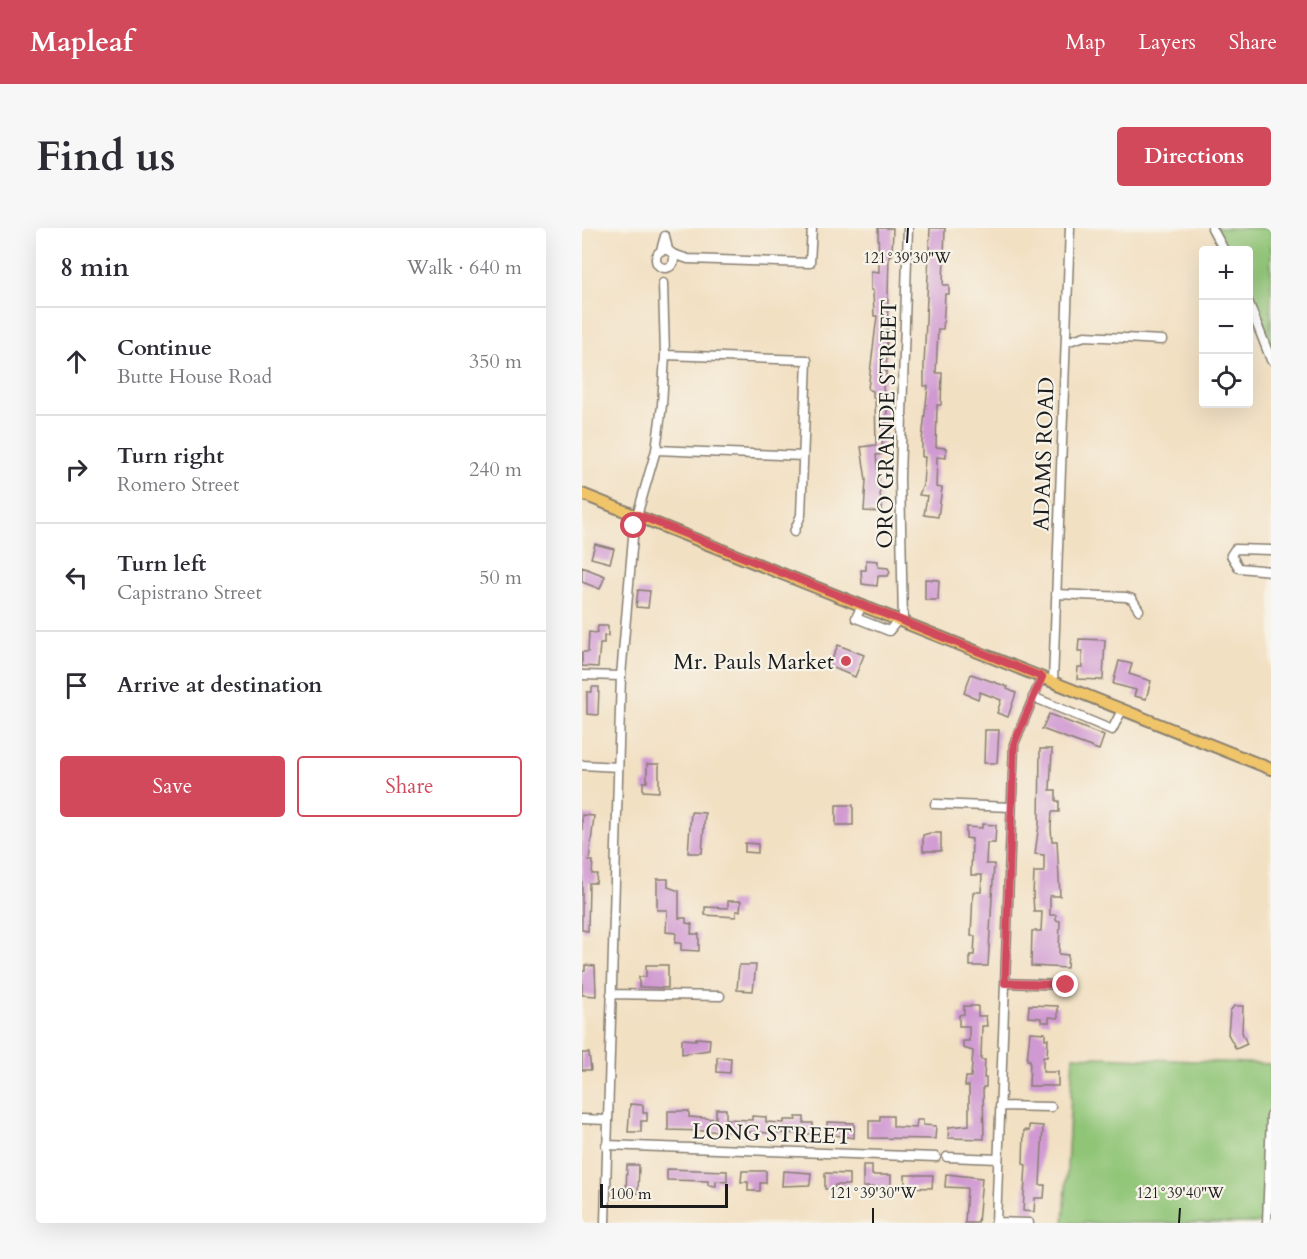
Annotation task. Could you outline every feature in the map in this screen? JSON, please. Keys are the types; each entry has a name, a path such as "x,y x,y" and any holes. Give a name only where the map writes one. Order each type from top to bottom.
{"main road":[{"path":"582,494 1271,769"}],"street":[{"path":"667,259 810,263 812,228"},
{"name":"ORO GRANDE STREET","path":"901,621 900,478 908,228"},
{"name":"ADAMS ROAD","path":"1047,680 1056,594 1070,228"},
{"path":"1212,228 1222,246"},
{"path":"605,1223 621,676 634,526 656,450 662,405 665,355 663,283 667,259 665,232"},
{"path":"1253,314 1271,360"},
{"path":"1066,342 1084,336 1162,340"},
{"path":"665,355 807,360 801,516 794,531"},
{"path":"656,450 803,456"},
{"path":"1271,550 1235,549 1231,555 1239,568 1271,571"},
{"path":"1056,594 1126,597 1132,599 1138,610"},
{"path":"862,605 856,618 889,631 901,621"},
{"path":"874,625 880,613"},
{"path":"582,675 621,676"},
{"path":"1029,1223 996,1222 998,1159 1014,744 1033,698 1047,680"},
{"path":"1033,698 1112,730 1122,710"},
{"path":"582,765 618,766"},
{"path":"935,804 1011,807"},
{"path":"1005,983 1066,985"},
{"path":"611,994 720,996"},
{"path":"1000,1106 1051,1107"},
{"path":"1267,1223 1271,1116"},
{"path":"582,1119 607,1120"},
{"name":"LONG STREET","path":"606,1145 936,1157"},
{"path":"947,1157 998,1159"}],"green space":[{"path":"1212,228 1271,228 1271,360 1253,312 1253,246 1222,246"},
{"path":"1073,1056 1271,1064 1267,1223 1064,1223"}],"building":[{"path":"878,228 893,228 892,255 889,254 886,382 883,383 884,409 887,409 885,439 882,439 883,454 876,455 882,512 864,511 866,480 861,447 876,445 875,398 873,398 873,391 868,389 877,316 874,316 871,271 879,272"},
{"path":"930,228 945,228 943,285 949,285 949,294 945,294 943,329 938,329 936,373 942,373 941,405 937,405 936,447 946,448 946,458 937,457 936,487 942,488 938,517 924,515 927,496 919,495 923,485 925,457 922,457 922,440 928,386 924,386 924,366"},
{"path":"595,544 614,549 610,563 591,558"},
{"path":"866,560 878,561 878,567 888,568 890,572 888,576 878,576 877,586 862,584 861,570 866,570"},
{"path":"582,567 605,576 600,589 582,582"},
{"path":"925,579 939,580 938,600 925,600"},
{"path":"638,590 650,591 648,608 636,607"},
{"path":"598,626 608,626 608,636 604,636 604,644 600,644 598,667 582,666 582,652 588,652 589,632 597,633"},
{"path":"1079,639 1105,640 1103,680 1077,679 1078,667 1082,667 1082,651 1078,651"},
{"name":"Mr. Pauls Market","path":"838,645 864,655 855,677 829,666"},
{"path":"1119,661 1132,664 1129,674 1151,681 1146,699 1134,696 1136,690 1113,684"},
{"path":"971,674 1008,687 1007,689 1016,693 1008,717 997,713 1001,700 980,692 978,699 964,693"},
{"path":"592,687 599,687 598,715 587,714 587,692 592,692"},
{"path":"1049,714 1104,736 1099,750 1042,729"},
{"path":"985,730 999,730 997,763 984,763"},
{"path":"1040,749 1052,749 1050,790 1056,790 1056,801 1059,801 1059,812 1052,812 1051,828 1052,841 1057,841 1060,896 1050,896 1050,915 1056,915 1056,920 1060,921 1059,954 1068,955 1067,968 1031,966 1032,931 1041,931 1042,912 1034,912 1034,872 1044,872 1044,855 1035,854 1039,824"},
{"path":"647,764 659,764 659,792 643,791 643,782 647,782"},
{"path":"836,805 853,805 853,825 836,825"},
{"path":"691,812 705,813 702,853 688,853"},
{"path":"582,815 594,816 589,861 593,861 592,874 597,874 596,883 589,883 588,931 582,930"},
{"path":"982,824 996,825 995,843 987,843 986,864 994,864 988,966 970,966 970,955 974,955 975,936 971,936 973,892 981,892 982,875 971,875 972,839 966,838 966,827 982,828"},
{"path":"941,833 941,851 923,851 923,835"},
{"path":"745,843 758,844 758,853 745,852"},
{"path":"657,879 668,879 668,887 679,891 679,918 686,918 686,923 692,924 691,934 699,934 699,951 681,950 681,943 675,943 676,933 666,932 667,910 657,910"},
{"path":"728,901 741,901 740,911 736,911 736,917 705,915 705,907 728,908"},
{"path":"585,965 595,966 596,996 582,995 582,971 585,971"},
{"path":"646,965 668,965 668,988 639,987 639,977 646,977"},
{"path":"739,965 756,965 753,991 737,990"},
{"path":"1029,1005 1058,1006 1058,1018 1049,1017 1049,1022 1041,1022 1041,1018 1028,1017"},
{"path":"964,1006 978,1006 978,1016 986,1016 987,1026 982,1026 981,1060 985,1060 984,1078 986,1078 986,1087 983,1087 984,1139 948,1138 949,1127 969,1125 969,1086 965,1086 966,1077 971,1077 973,1051 963,1048 963,1041 969,1041 969,1026 959,1026 959,1015 964,1014"},
{"path":"1234,1006 1243,1006 1242,1032 1247,1044 1236,1049 1228,1034 1230,1011"},
{"path":"1030,1032 1045,1033 1045,1039 1048,1039 1047,1057 1043,1057 1043,1072 1058,1072 1058,1086 1029,1086 1030,1060 1027,1060"},
{"path":"696,1038 710,1039 709,1050 682,1054 682,1039 696,1040"},
{"path":"582,1053 589,1053 591,1070 582,1070"},
{"path":"717,1057 731,1058 730,1073 717,1072"},
{"path":"630,1104 643,1105 643,1113 647,1113 647,1121 641,1121 641,1132 628,1132"},
{"path":"716,1109 726,1109 726,1119 752,1120 752,1116 766,1117 766,1122 784,1123 784,1120 804,1117 804,1123 813,1123 813,1134 668,1130 668,1111 689,1111 689,1117 716,1119"},
{"path":"880,1116 893,1116 893,1126 898,1127 916,1128 917,1120 923,1120 923,1125 936,1126 935,1139 869,1138 869,1121 880,1121"},
{"path":"827,1122 854,1123 854,1138 827,1134"},
{"path":"1029,1125 1043,1126 1040,1185 1045,1185 1044,1198 1035,1198 1034,1212 1023,1211 1026,1165 1023,1164 1024,1130 1029,1131"},
{"path":"627,1165 639,1165 638,1193 626,1193"},
{"path":"863,1165 872,1165 872,1175 891,1175 891,1187 881,1187 881,1191 873,1191 874,1187 863,1187"},
{"path":"667,1169 727,1171 727,1182 716,1181 716,1186 708,1185 708,1181 667,1180"},
{"path":"742,1171 766,1171 766,1183 760,1183 760,1191 748,1191 748,1182 741,1182"},
{"path":"783,1171 811,1173 810,1185 782,1186"},
{"path":"825,1173 849,1174 849,1185 835,1185 834,1189 825,1189"},
{"path":"946,1174 982,1178 978,1223 965,1223 967,1188 945,1187"},
{"path":"905,1175 933,1175 932,1188 905,1187"}],"place":[{"name":"Mr. Pauls Market","path":"846,661"}],"route":[{"path":"634,526 638,515 1042,677 1014,744 1005,983 1066,985"}]}
